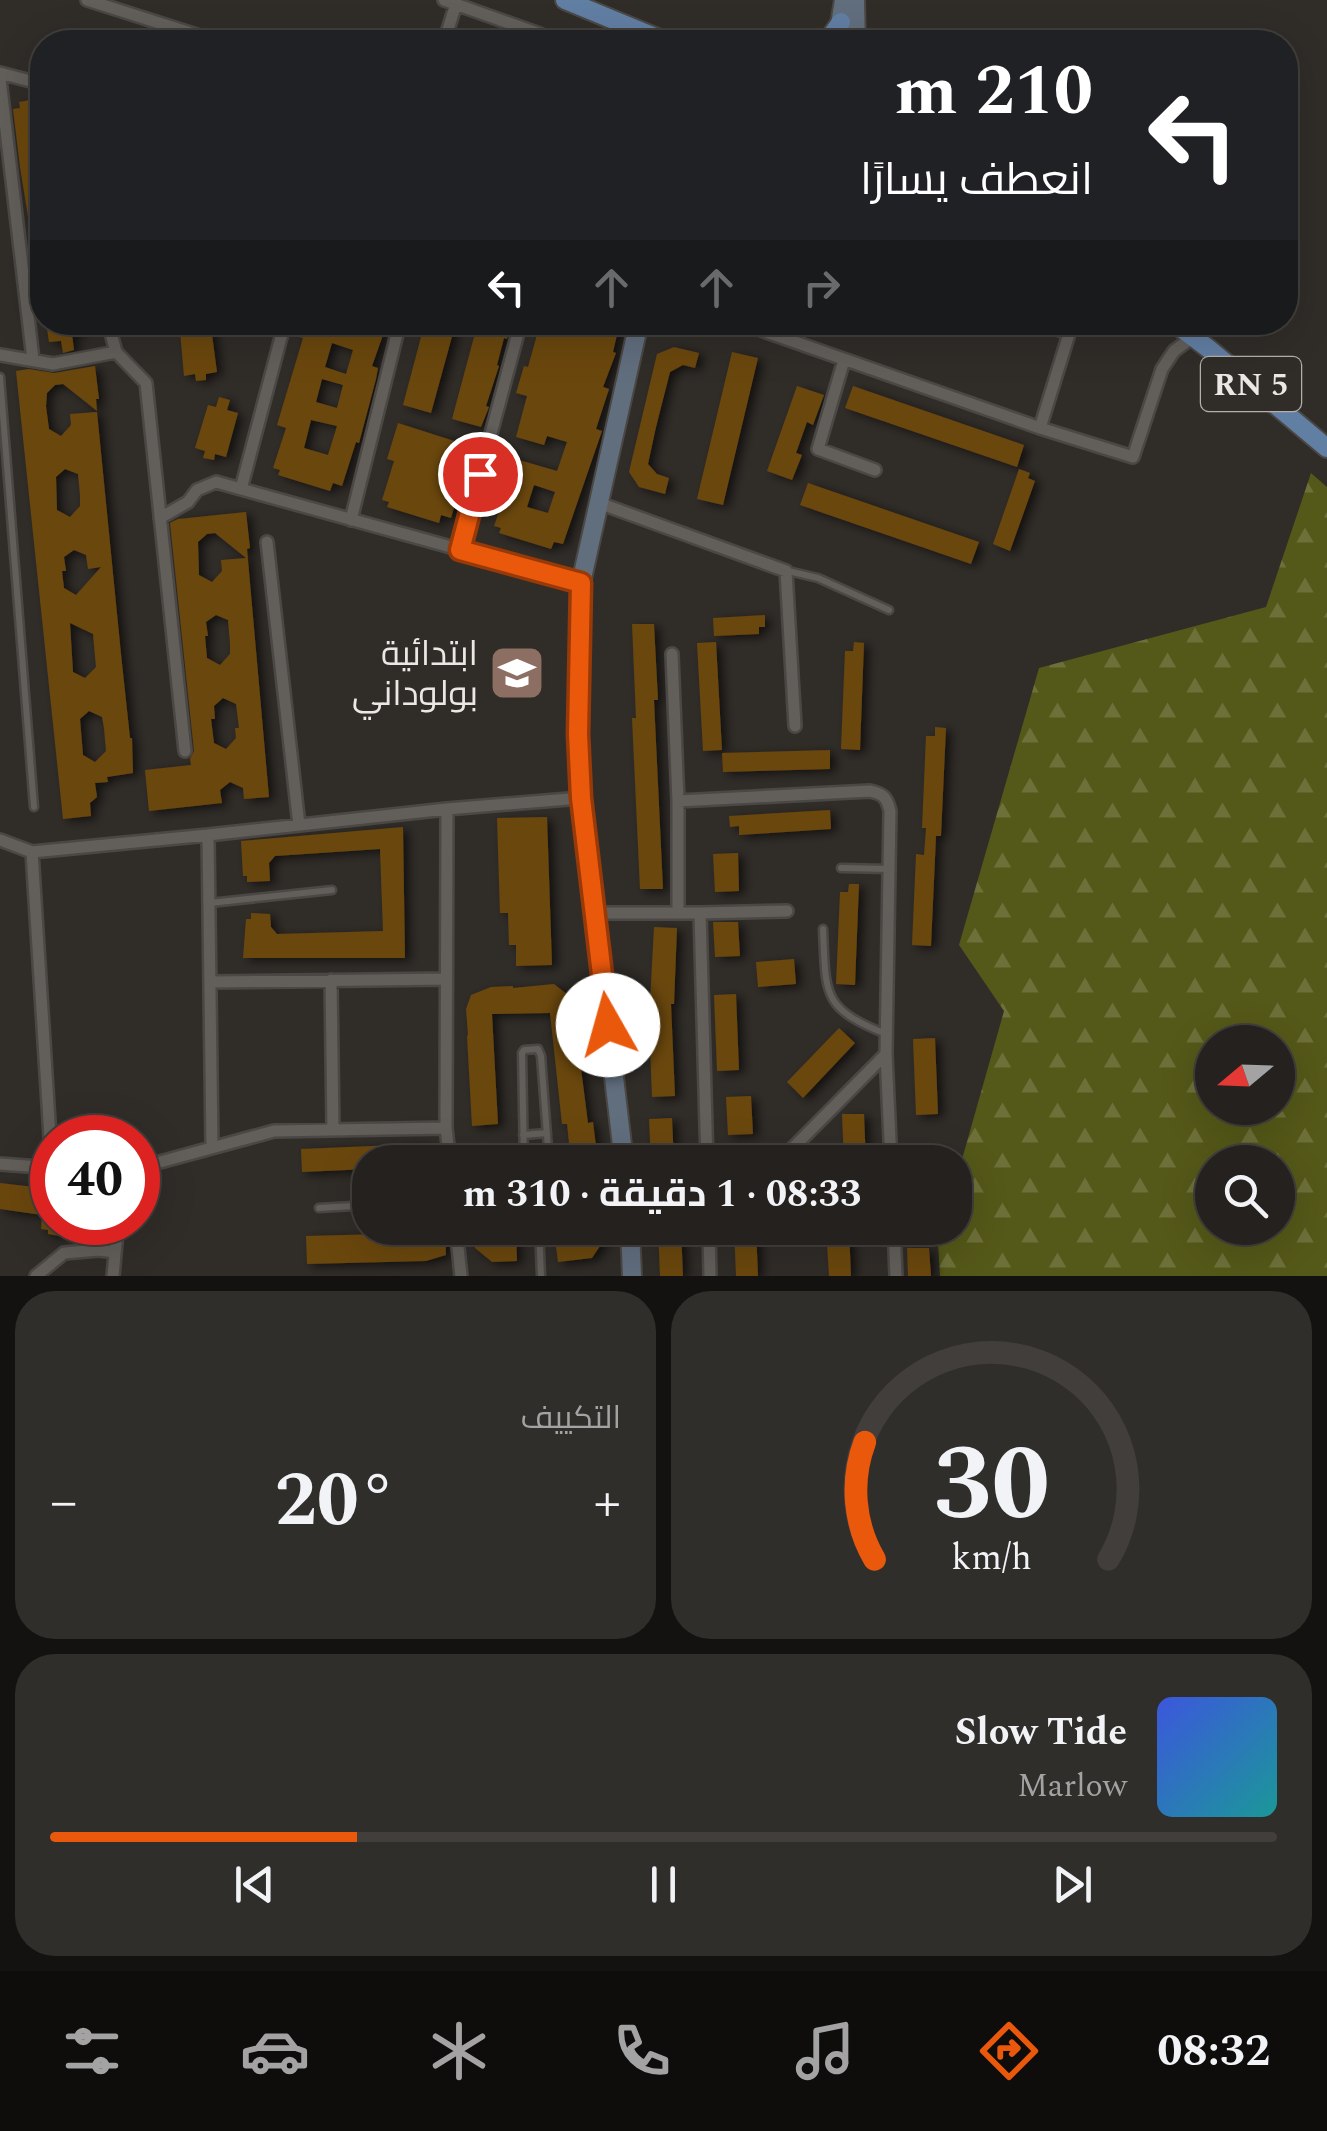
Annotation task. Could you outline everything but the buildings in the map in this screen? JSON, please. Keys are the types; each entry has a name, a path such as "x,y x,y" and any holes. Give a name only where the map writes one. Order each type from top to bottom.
{"main road":[{"path":"566,0 638,30"},
{"path":"835,30 841,22"},
{"name":"RN 5","path":"1190,335 1327,448"}],"street":[{"path":"87,0 181,30"},
{"path":"839,30 844,0"},
{"path":"855,0 856,30"},
{"path":"446,30 450,2 529,30"},
{"path":"30,82 0,76 30,333"},
{"path":"30,335 33,359"},
{"path":"111,335 116,352 146,383 185,751"},
{"path":"240,489 282,335"},
{"path":"351,520 397,335"},
{"path":"460,550 518,335"},
{"path":"622,1145 581,798 578,734 581,583 636,335"},
{"path":"772,335 1040,428 1133,456 1162,369 1174,350 1193,337"},
{"path":"1040,428 1069,335"},
{"path":"0,354 54,364 116,352"},
{"path":"844,360 818,449 875,470"},
{"path":"160,518 188,502 197,490 216,482 581,583"},
{"path":"599,503 786,570 794,726"},
{"path":"267,542 299,825"},
{"path":"672,654 678,913"},
{"path":"678,801 870,791 882,793 888,800 886,1054 890,1145"},
{"path":"0,840 32,852 581,798"},
{"path":"446,809 448,1145"},
{"path":"208,835 212,1146"},
{"path":"32,852 49,1115"},
{"path":"594,913 787,911"},
{"path":"700,913 707,1145"},
{"path":"210,982 446,978"},
{"path":"331,980 332,1130"},
{"path":"796,1145 886,1054"},
{"path":"160,1161 274,1131 446,1128"},
{"path":"0,1164 30,1166"},
{"path":"113,1276 116,1245"},
{"path":"457,1245 460,1276"},
{"path":"631,1245 632,1276"},
{"path":"709,1245 710,1276"},
{"path":"895,1245 896,1276"},
{"path":"36,1276 64,1253 115,1252"}],"lane":[{"path":"0,377 34,808"},
{"path":"786,570 818,578 889,610"},
{"path":"841,868 889,869"},
{"path":"208,903 332,890"},
{"path":"824,929 826,980 836,1006 855,1022 887,1034"},
{"path":"523,1145 522,1053 538,1049 548,1145"},
{"path":"523,1136 547,1134"},
{"path":"319,1208 352,1207"},
{"path":"540,1245 541,1276"}],"green space":[{"path":"1311,473 1327,487 1327,1276 940,1276 938,1245 972,1245 972,1145 966,1145 1004,1011 959,945 1039,668 1266,607"}],"place":[{"name":"ابتدائية بولوداني","path":"517,673"}],"route":[{"path":"480,474 460,550 581,583 581,798 608,1025"}]}
